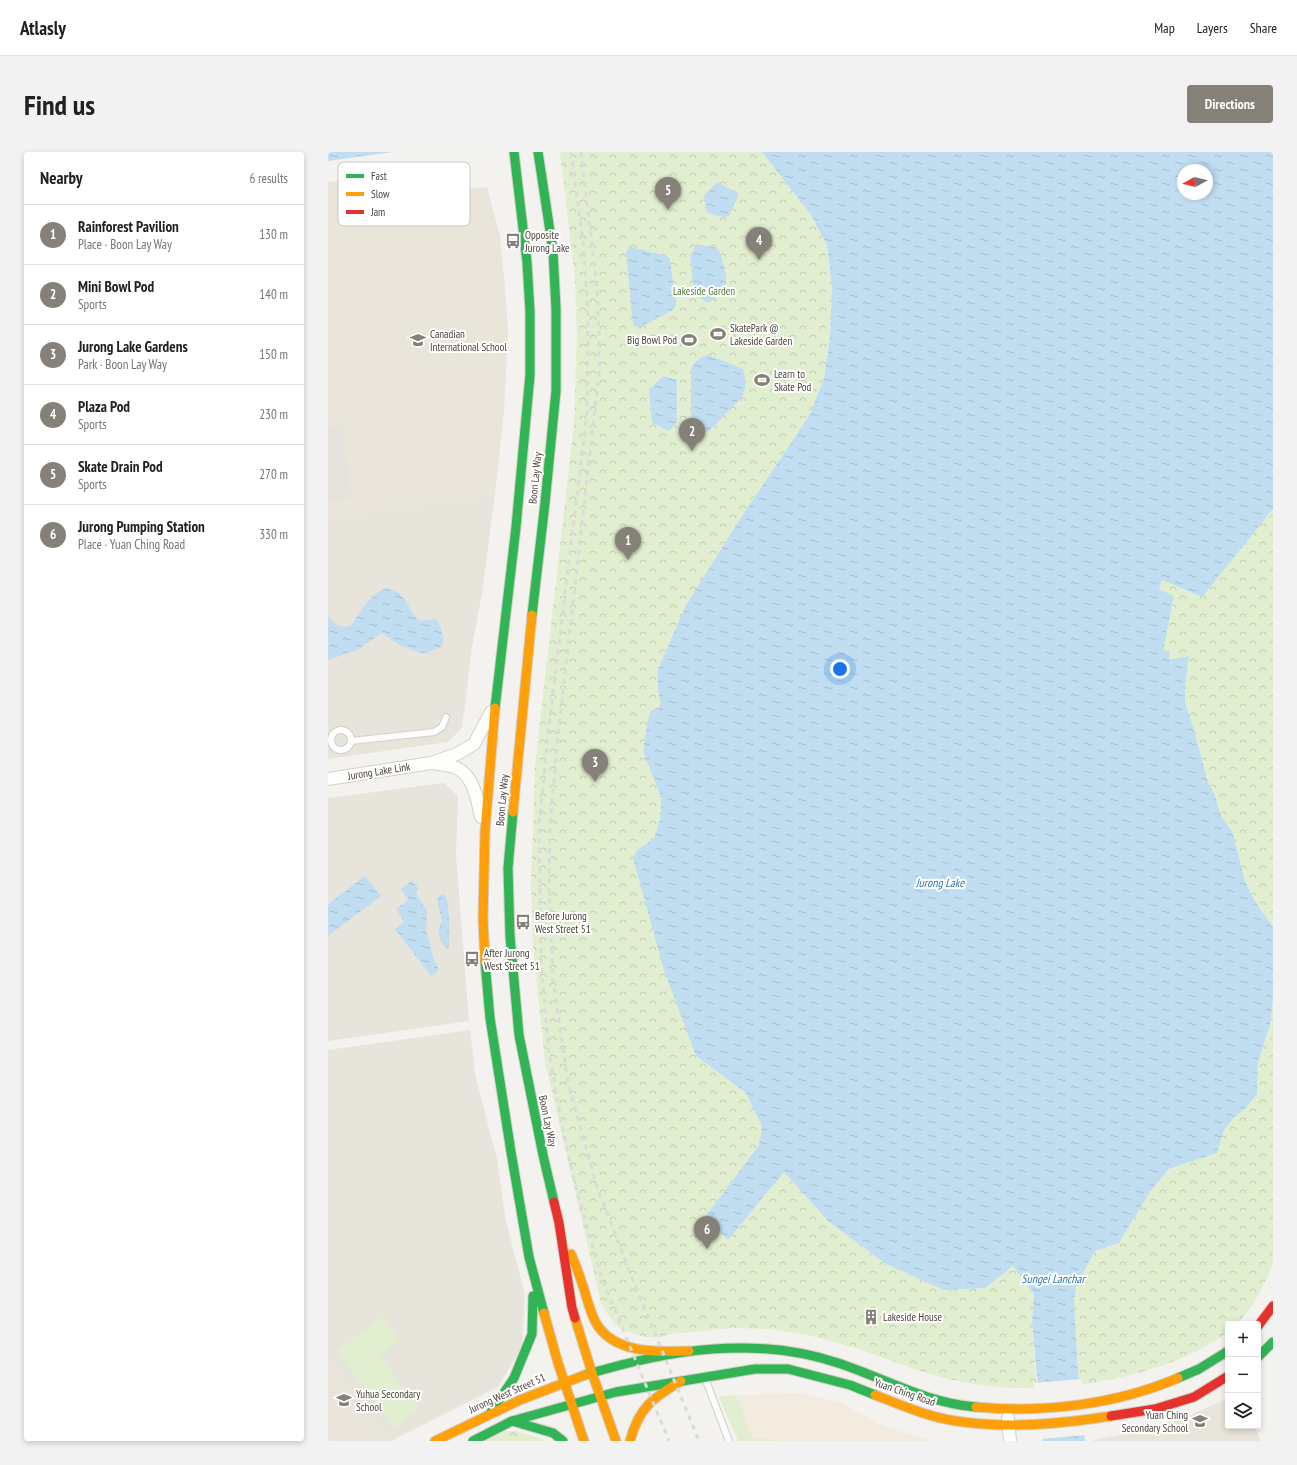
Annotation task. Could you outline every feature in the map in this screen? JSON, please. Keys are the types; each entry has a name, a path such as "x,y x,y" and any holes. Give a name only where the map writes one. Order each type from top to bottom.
{"main road":[{"name":"Boon Lay Way","path":"514,152 527,262 530,312 530,387 516,528 495,704 485,831 483,918 484,952 490,1018 509,1144 529,1257 564,1382 584,1441"},
{"name":"Boon Lay Way","path":"538,152 553,251 556,309 556,391 545,504 527,654 508,868 510,936 519,1035 543,1155 559,1223 572,1308 592,1373 616,1441"},
{"path":"537,493 541,495 545,504"},
{"path":"516,528 525,511"},
{"path":"559,1223 582,1280 590,1308 598,1325 609,1338 621,1344 660,1352 688,1351"},
{"path":"491,1412 514,1378 532,1334 533,1311 529,1257"},
{"path":"1261,1322 1273,1306"},
{"path":"1261,1354 1273,1342"},
{"name":"Yuan Ching Road","path":"592,1373 608,1368 688,1351 720,1347 748,1347 790,1352 848,1366 932,1399 964,1407 1008,1410 1084,1405 1148,1390 1187,1375 1225,1353"},
{"name":"Yuan Ching Road","path":"572,1405 616,1392 704,1377 755,1369 788,1369 850,1385 917,1411 955,1421 1007,1425 1038,1424 1086,1420 1155,1409 1194,1397 1225,1378"},
{"name":"Jurong West Street 51","path":"435,1441 491,1412 550,1387 592,1373"},
{"path":"630,1441 637,1417 644,1408 659,1395 681,1381"},
{"path":"473,1441 512,1421 572,1405"},
{"path":"512,1421 553,1433 563,1441"}],"street":[{"name":"Jurong Lake Link","path":"328,779 431,763 465,750 474,744 495,704"},
{"name":"Jurong Lake Link","path":"431,763 460,770 473,784 485,831"},
{"path":"1008,1410 1007,1425 1010,1441"}],"lane":[{"path":"351,740 434,732 442,727 446,716"},
{"path":"338,730 344,730 347,732 351,737 351,740 349,747 343,750 336,749 330,744 331,737 335,731 338,730"},
{"path":"704,1377 729,1441"}],"shaded area":[{"name":"Canadian International School","path":"338,180 338,226 470,226 470,188 487,187 500,236 508,332 504,411 495,494 328,519 328,182"},
{"path":"341,426 352,498 328,501 328,428"},
{"path":"495,494 482,593 472,647 462,728 448,742 328,759 328,519"},
{"path":"444,783 458,796 456,855 469,1021 328,1041 328,798"},
{"path":"470,1030 475,1074 497,1159 506,1221 525,1295 522,1347 498,1387 391,1441 328,1360 328,1050"},
{"name":"Yuhua Secondary School","path":"328,1360 391,1441 328,1441"},
{"path":"792,1393 808,1394 841,1403 886,1427 934,1441 780,1441 752,1438 736,1395"},
{"name":"Yuan Ching Secondary School","path":"1225,1399 1225,1429 1255,1429 1261,1441 1093,1441 1153,1427 1188,1416"}],"green space":[{"name":"Lakeside Garden","path":"560,152 762,152 811,215 827,245 832,288 830,337 824,379 809,416 736,525 686,605 658,669 658,689 661,706 647,723 643,751 661,797 661,816 654,839 638,849 696,1056 746,1093 762,1127 759,1145 705,1217 728,1240 784,1172 829,1222 886,1264 944,1290 985,1288 1013,1266 1034,1294 1032,1322 1037,1388 1011,1388 980,1385 948,1379 917,1370 856,1348 804,1334 767,1329 733,1328 672,1334 659,1337 644,1337 621,1329 613,1322 601,1303 545,1062 533,946 531,882 535,766 574,424 577,335 575,279"},
{"path":"1273,509 1273,927 1256,903 1245,881 1233,833 1221,816 1215,796 1207,779 1185,701 1185,687 1189,657 1169,660 1163,652 1174,596 1159,589 1162,580 1202,597"},
{"path":"1273,1000 1273,1263 1262,1288 1249,1311 1240,1321 1225,1321 1225,1334 1194,1353 1157,1368 1118,1378 1079,1385 1074,1303 1076,1286 1095,1251 1119,1243 1150,1192 1170,1169 1217,1153 1224,1130 1233,1119 1247,1107 1257,1094 1258,1062 1270,1025"},
{"path":"382,1317 400,1340 380,1356 419,1409 394,1428 337,1351"},
{"path":"736,1395 752,1437 780,1441 738,1441 719,1397"},
{"path":"503,1431 517,1431 548,1441 476,1441"}],"water":[{"path":"328,152 393,152 328,161"},
{"name":"Jurong Lake","path":"762,152 1273,152 1273,509 1202,597 1162,580 1159,589 1174,596 1163,652 1170,651 1169,660 1189,656 1185,687 1185,701 1207,779 1215,796 1221,816 1233,833 1245,881 1256,903 1273,927 1273,1000 1270,1025 1258,1062 1257,1094 1247,1107 1233,1119 1224,1130 1217,1153 1169,1169 1150,1192 1119,1243 1095,1251 1076,1286 1074,1303 1079,1385 1085,1441 1043,1441 1032,1322 1034,1294 1013,1266 985,1288 944,1290 886,1264 829,1222 784,1172 728,1240 705,1217 759,1145 762,1127 746,1093 696,1056 664,970 633,858 638,849 654,839 661,816 661,797 643,751 647,723 651,711 661,706 658,689 658,669 686,605 736,525 809,416 824,379 830,337 832,288 827,245 811,215"},
{"path":"717,182 738,193 729,216 718,216 706,211 704,196"},
{"path":"697,244 716,248 723,261 726,281 725,290 716,298 706,302 694,293 690,256"},
{"path":"630,247 667,256 670,259 676,305 673,310 639,328 633,325 626,252"},
{"path":"709,355 743,369 745,383 742,397 709,431 704,432 693,428 691,424 691,368 698,360"},
{"path":"664,376 677,380 677,421 669,431 652,423 649,389"},
{"path":"387,588 394,590 403,597 420,621 436,619 442,632 442,646 427,653 419,653 399,645 382,633 357,650 328,660 328,616 338,626 351,626 370,599 381,590"},
{"path":"365,876 381,896 328,936 328,904"},
{"path":"412,881 419,889 416,893 427,911 426,929 433,957 439,970 431,976 395,929 404,922 396,909 408,900 401,889"},
{"path":"444,894 448,904 449,919 449,947 446,950 438,931 442,921 437,899 440,895"}],"pier":[{"path":"1081,1379 1086,1435 1040,1439 1034,1383"}],"railway":[{"path":"571,152 584,250 588,316 587,413 548,734 539,825 541,965 549,1052 563,1131 577,1192 602,1279 669,1441"},
{"path":"581,152 597,286 599,375 558,735 550,825 549,887 553,979 568,1083 596,1184 629,1270 699,1441"}],"traffic: fast":[{"path":"495,708 516,527 530,375 530,312 527,262 514,152"},
{"path":"532,615 556,391 556,309 553,251 538,152"},
{"path":"513,812 508,868 510,936 519,1035 554,1202"},
{"path":"485,962 490,1018 511,1152 529,1257 544,1313"},
{"path":"491,1412 514,1378 532,1334 533,1296"},
{"path":"1261,1354 1273,1342"},
{"path":"585,1375 616,1366 679,1353 711,1349 743,1348 775,1350 806,1354 838,1363 940,1401 976,1407"},
{"path":"1178,1378 1199,1369 1225,1353"},
{"path":"473,1441 512,1421 616,1392 755,1369 788,1369 850,1385 875,1395"},
{"path":"512,1421 553,1433 563,1441"}],"traffic: slow":[{"path":"513,812 532,615"},
{"path":"485,962 483,918 485,831 495,708"},
{"path":"571,1254 595,1321 603,1332 612,1340 636,1349 650,1351 689,1351"},
{"path":"544,1313 558,1363 584,1441"},
{"path":"575,1318 592,1373 616,1441"},
{"path":"435,1441 520,1400 585,1375"},
{"path":"976,1407 1027,1409 1078,1405 1129,1395 1178,1378"},
{"path":"630,1441 638,1420 648,1405 655,1398 681,1381"},
{"path":"875,1395 935,1417 995,1425 1053,1423 1111,1416"}],"traffic: jam":[{"path":"554,1202 575,1318"},
{"path":"1261,1322 1273,1306"},
{"path":"1111,1416 1155,1409 1194,1397 1225,1378"}],"place":[{"name":"Skate Drain Pod","path":"668,210"},
{"name":"Opposite Jurong Lake","path":"513,241"},
{"name":"Plaza Pod","path":"759,260"},
{"name":"SkatePark @ Lakeside Garden","path":"718,334"},
{"name":"Canadian International School","path":"418,340"},
{"name":"Big Bowl Pod","path":"689,340"},
{"name":"Learn to Skate Pod","path":"762,380"},
{"name":"Mini Bowl Pod","path":"692,451"},
{"name":"Rainforest Pavilion","path":"628,560"},
{"name":"Jurong Lake Gardens","path":"595,782"},
{"name":"Before Jurong West Street 51","path":"523,922"},
{"name":"After Jurong West Street 51","path":"472,959"},
{"name":"Jurong Pumping Station","path":"707,1249"},
{"name":"Lakeside House","path":"871,1317"},
{"name":"Yuhua Secondary School","path":"344,1400"},
{"name":"Yuan Ching Secondary School","path":"1200,1421"}],"water label":[{"name":"Sungei Lanchar","path":"1053,1279"}]}
